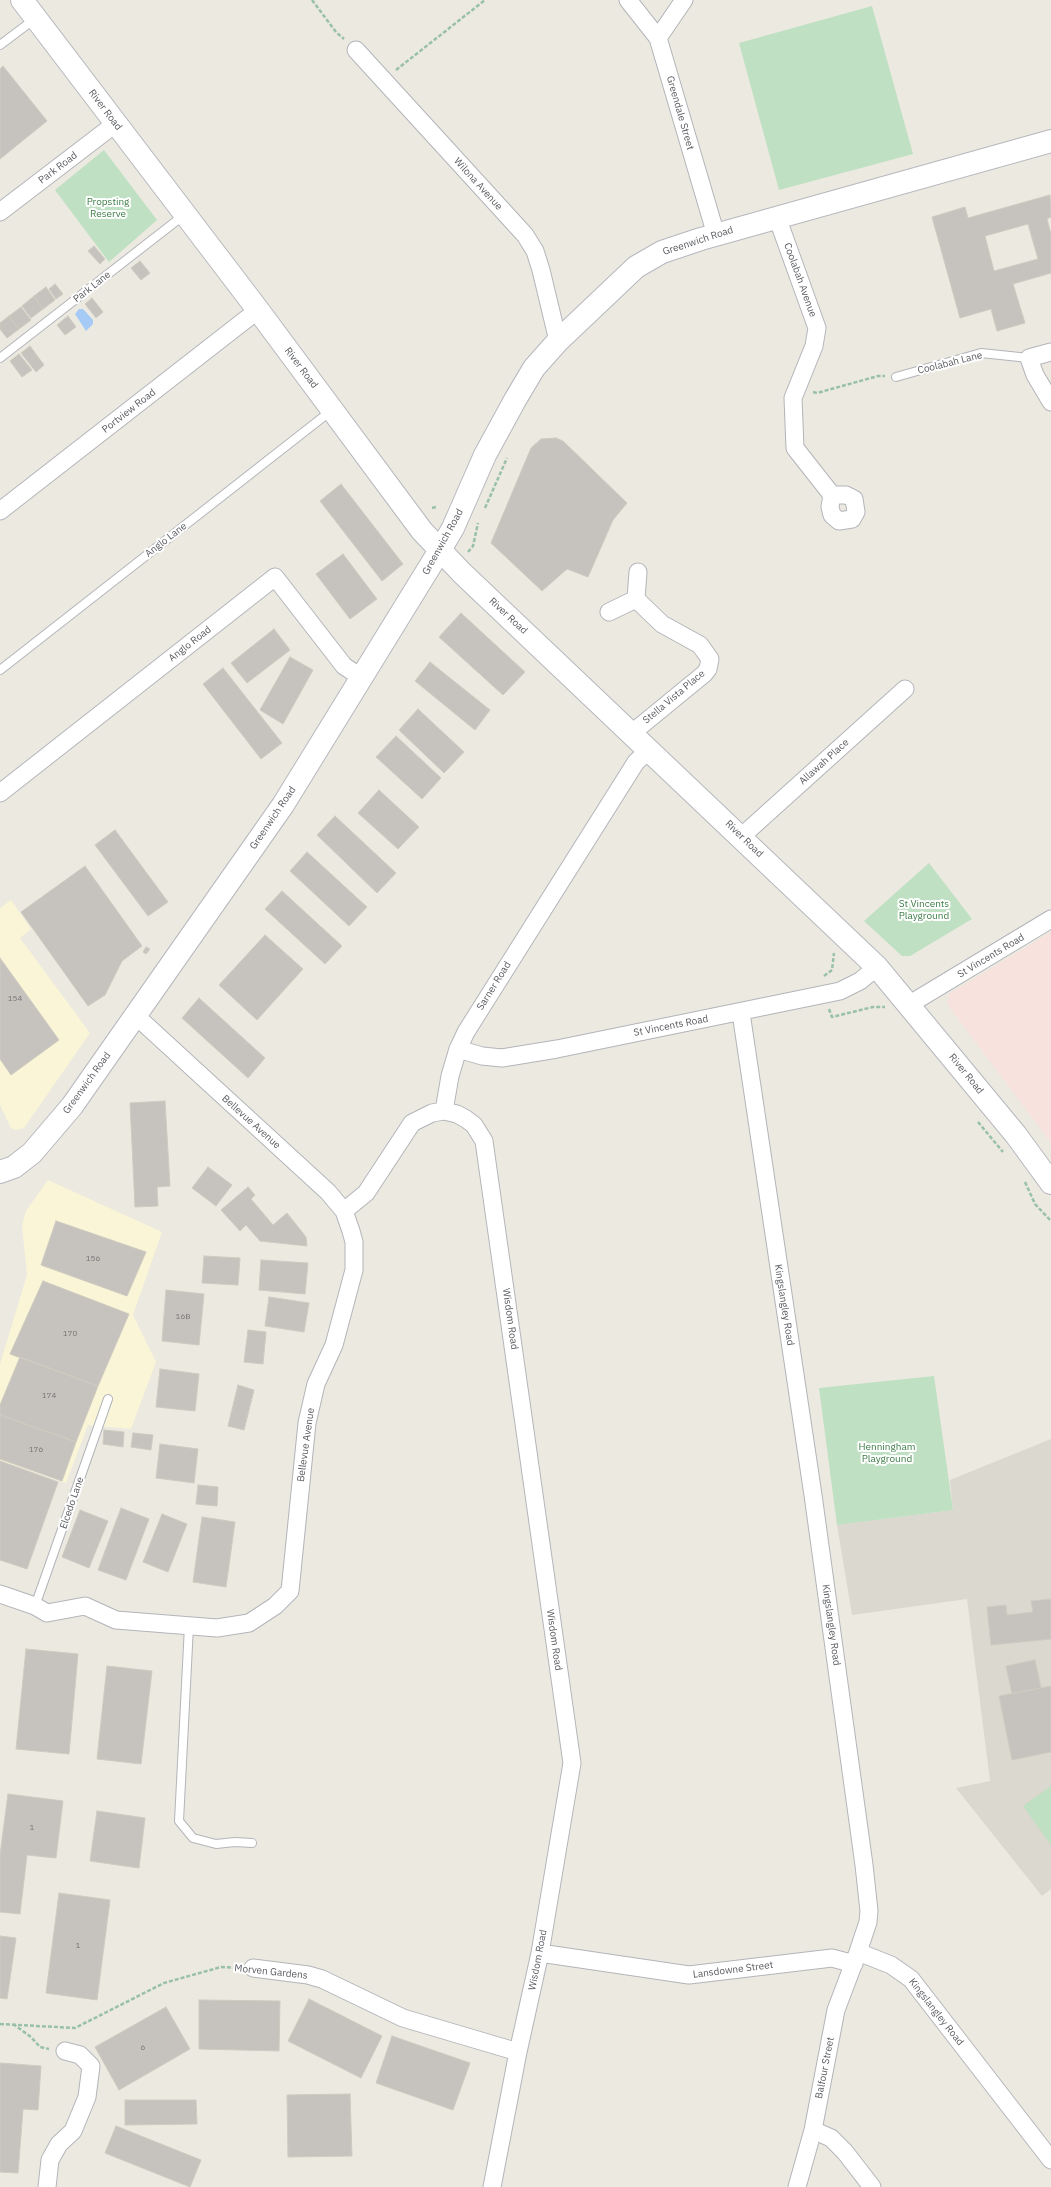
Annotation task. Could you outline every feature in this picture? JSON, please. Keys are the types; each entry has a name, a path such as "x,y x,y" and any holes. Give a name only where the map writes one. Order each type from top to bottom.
{"main road":[{"name":"River Road","path":"22,0 184,215 258,310 417,525 457,567 649,750 742,836 877,967 910,1004 1016,1135 1051,1183"},
{"name":"Greenwich Road","path":"0,1172 14,1167 32,1153 72,1106 283,805 453,528 485,455 515,400 534,368 558,341 636,267 662,252 716,234 1051,142"}],"street":[{"name":"Greendale Street","path":"628,0 658,38 716,234"},
{"path":"658,38 684,0"},
{"name":"Wilona Avenue","path":"356,50 525,235 535,251 541,270 558,341"},
{"name":"Park Road","path":"0,212 115,124"},
{"name":"Coolabah Avenue","path":"777,217 817,328 814,346 793,398 795,448 832,495"},
{"name":"Portview Road","path":"0,510 258,310"},
{"path":"1051,352 1029,358 1041,387 1051,402"},
{"path":"609,612 636,599 638,572"},
{"name":"Anglo Road","path":"0,793 276,577 344,666 362,678"},
{"name":"Stella Vista Place","path":"632,733 704,674 708,669 710,659 700,645 662,624 636,599"},
{"name":"Allawah Place","path":"742,836 905,689"},
{"name":"Sarner Road","path":"444,1111 450,1076 458,1049 476,1015 636,762 649,750"},
{"name":"St Vincents Road","path":"910,1004 1051,920"},
{"name":"St Vincents Road","path":"458,1049 482,1056 502,1058 558,1049 840,992 860,981 877,967"},
{"name":"Kingslangley Road","path":"741,1012 814,1502 864,1865 868,1916 856,1958 891,1965 911,1979 1051,2160"},
{"name":"Bellevue Avenue","path":"0,1594 35,1606 47,1613 85,1606 116,1620 217,1628 249,1623 275,1606 290,1591 307,1423 316,1384 334,1345 354,1270 354,1242 344,1212 328,1192 135,1015"},
{"path":"344,1212 366,1193 412,1123 432,1113 444,1111"},
{"name":"Wisdom Road","path":"444,1111 457,1114 466,1119 474,1125 484,1141 572,1763 540,1953 518,2052 492,2187"},
{"name":"Lansdowne Street","path":"540,1953 689,1975 832,1958 856,1958"},
{"name":"Balfour Street","path":"797,2187 813,2130 836,2010 856,1958"},
{"name":"Morven Gardens","path":"253,1968 308,1975 322,1979 403,2018 518,2052"},
{"path":"47,2187 50,2160 59,2144 73,2131 88,2097 91,2066 80,2056 65,2051"},
{"path":"813,2130 831,2138 845,2152 872,2187"}],"lane":[{"path":"0,46 36,18"},
{"name":"Park Lane","path":"0,358 184,215"},
{"name":"Coolabah Lane","path":"896,377 981,353 1029,358"},
{"name":"Anglo Lane","path":"0,670 332,410"},
{"name":"Elcedo Lane","path":"35,1606 108,1399"},
{"path":"189,1626 179,1821 193,1838 216,1844 235,1842 252,1843"}],"path":[{"path":"312,0 336,32 356,50"},
{"path":"384,80 485,0"},
{"path":"817,393 878,376 896,377"},
{"path":"484,510 510,452"},
{"path":"432,508 436,507"},
{"path":"457,567 473,546 481,517"},
{"name":"Morven Gardens","path":"0,2024 75,2028 164,1983 221,1967 253,1968"},
{"path":"13,2024 40,2047 65,2051"}],"shaded area":[{"path":"11,900 31,929 20,938 90,1033 24,1128 16,1130 11,1128 0,1105 0,908"},
{"path":"1051,932 1051,1143 947,1004 949,994"},
{"path":"48,1180 162,1232 133,1315 156,1362 131,1429 88,1425 66,1483 0,1460 0,1364 27,1275 22,1226 26,1211"},
{"path":"1051,1439 1051,1889 1042,1896 956,1788 990,1781 967,1599 852,1615 837,1525 953,1510 950,1480"}],"green space":[{"path":"872,6 913,154 779,190 739,43"},
{"name":"Propsting Reserve","path":"104,150 157,220 109,262 55,190"},
{"name":"St Vincents Playground","path":"929,863 972,919 910,956 902,956 864,921"},
{"name":"Henningham Playground","path":"934,1376 953,1510 837,1525 819,1388"},
{"path":"1051,1786 1051,1845 1023,1806"}],"water":[{"path":"79,309 83,309 93,320 93,324 86,331 75,314"}],"building":[{"path":"3,66 47,121 0,159 0,69"},
{"path":"1050,195 1051,217 1047,219 1051,234 1051,273 1013,284 1025,323 997,331 991,309 960,318 932,217 965,207 968,218","holes":["1028,224 1038,259 994,271 985,236"]},
{"path":"94,246 105,259 100,264 88,251"},
{"path":"140,261 150,273 141,280 131,268"},
{"path":"55,284 63,294 56,299 49,289"},
{"path":"46,287 55,300 43,309 34,296"},
{"path":"34,296 43,309 31,318 22,306"},
{"path":"92,298 103,312 96,318 85,304"},
{"path":"21,307 31,320 19,329 9,316"},
{"path":"9,316 19,329 7,338 0,329 0,323"},
{"path":"68,316 76,327 65,335 57,325"},
{"path":"30,346 44,365 36,372 21,353"},
{"path":"19,354 32,370 22,377 10,361"},
{"path":"556,438 563,441 627,503 613,520 588,577 567,569 542,591 491,543 531,448 541,439"},
{"path":"341,484 403,564 382,581 320,501"},
{"path":"343,554 377,599 350,619 316,574"},
{"path":"461,613 525,672 503,695 439,637"},
{"path":"274,629 290,650 247,683 231,663"},
{"path":"290,657 313,670 283,724 260,710"},
{"path":"430,662 490,710 475,730 415,681"},
{"path":"223,668 282,743 261,759 203,684"},
{"path":"418,709 464,752 444,773 399,730"},
{"path":"396,736 441,778 422,799 376,757"},
{"path":"379,790 419,827 398,849 358,813"},
{"path":"335,816 396,873 377,893 317,835"},
{"path":"115,830 168,902 148,916 95,845"},
{"path":"307,852 367,907 349,926 290,871"},
{"path":"85,866 142,946 122,961 105,995 88,1006 21,912"},
{"path":"282,891 342,946 325,964 265,909"},
{"path":"265,935 303,969 257,1020 219,985"},
{"path":"146,947 150,949 146,954 143,952"},
{"path":"0,958 59,1040 11,1075 0,1059"},
{"path":"199,998 265,1058 248,1078 182,1018"},
{"path":"165,1101 170,1186 157,1187 158,1206 135,1207 130,1103"},
{"path":"208,1167 232,1185 216,1206 192,1188"},
{"path":"248,1187 255,1195 251,1199 273,1225 287,1213 306,1237 307,1246 260,1241 246,1225 240,1231 221,1210"},
{"path":"56,1221 146,1252 127,1296 41,1265"},
{"path":"204,1256 240,1258 238,1285 202,1283"},
{"path":"261,1260 308,1263 305,1294 259,1290"},
{"path":"43,1281 129,1314 98,1386 10,1354"},
{"path":"166,1290 204,1294 199,1345 162,1341"},
{"path":"269,1297 309,1303 304,1332 265,1326"},
{"path":"248,1330 266,1332 263,1364 244,1362"},
{"path":"20,1357 98,1386 76,1442 0,1415 0,1405"},
{"path":"160,1369 199,1374 195,1411 156,1407"},
{"path":"238,1385 254,1390 244,1430 228,1426"},
{"path":"0,1415 76,1442 62,1481 0,1459"},
{"path":"104,1430 124,1432 123,1447 103,1444"},
{"path":"133,1433 153,1435 151,1450 131,1447"},
{"path":"160,1444 198,1449 194,1483 156,1478"},
{"path":"0,1461 58,1482 27,1569 0,1560"},
{"path":"198,1485 218,1487 217,1506 196,1504"},
{"path":"121,1508 149,1519 126,1580 98,1570"},
{"path":"80,1510 108,1521 89,1568 62,1557"},
{"path":"162,1514 187,1524 168,1572 143,1562"},
{"path":"202,1517 235,1522 226,1587 193,1582"},
{"path":"1051,1599 1051,1639 991,1645 987,1607 1006,1605 1007,1615 1033,1612 1031,1601"},
{"path":"26,1649 78,1654 69,1754 16,1749"},
{"path":"1035,1660 1041,1688 1012,1694 1006,1666"},
{"path":"107,1666 152,1671 141,1764 97,1759"},
{"path":"1051,1686 1051,1752 1012,1760 999,1696"},
{"path":"8,1794 63,1801 56,1858 27,1855 20,1914 0,1912 0,1855"},
{"path":"97,1811 145,1818 139,1868 90,1861"},
{"path":"59,1893 110,1900 97,2000 46,1993"},
{"path":"0,1936 16,1938 7,1999 0,1998"},
{"path":"309,1999 382,2036 361,2078 288,2041"},
{"path":"199,2000 280,2001 279,2051 199,2049"},
{"path":"166,2007 190,2049 119,2090 95,2047"},
{"path":"392,2036 470,2063 453,2110 376,2083"},
{"path":"0,2063 41,2066 38,2110 23,2109 18,2173 0,2172"},
{"path":"350,2094 352,2156 288,2157 287,2095"},
{"path":"125,2100 196,2100 197,2124 125,2125"},
{"path":"116,2126 201,2160 190,2187 105,2153"}]}
